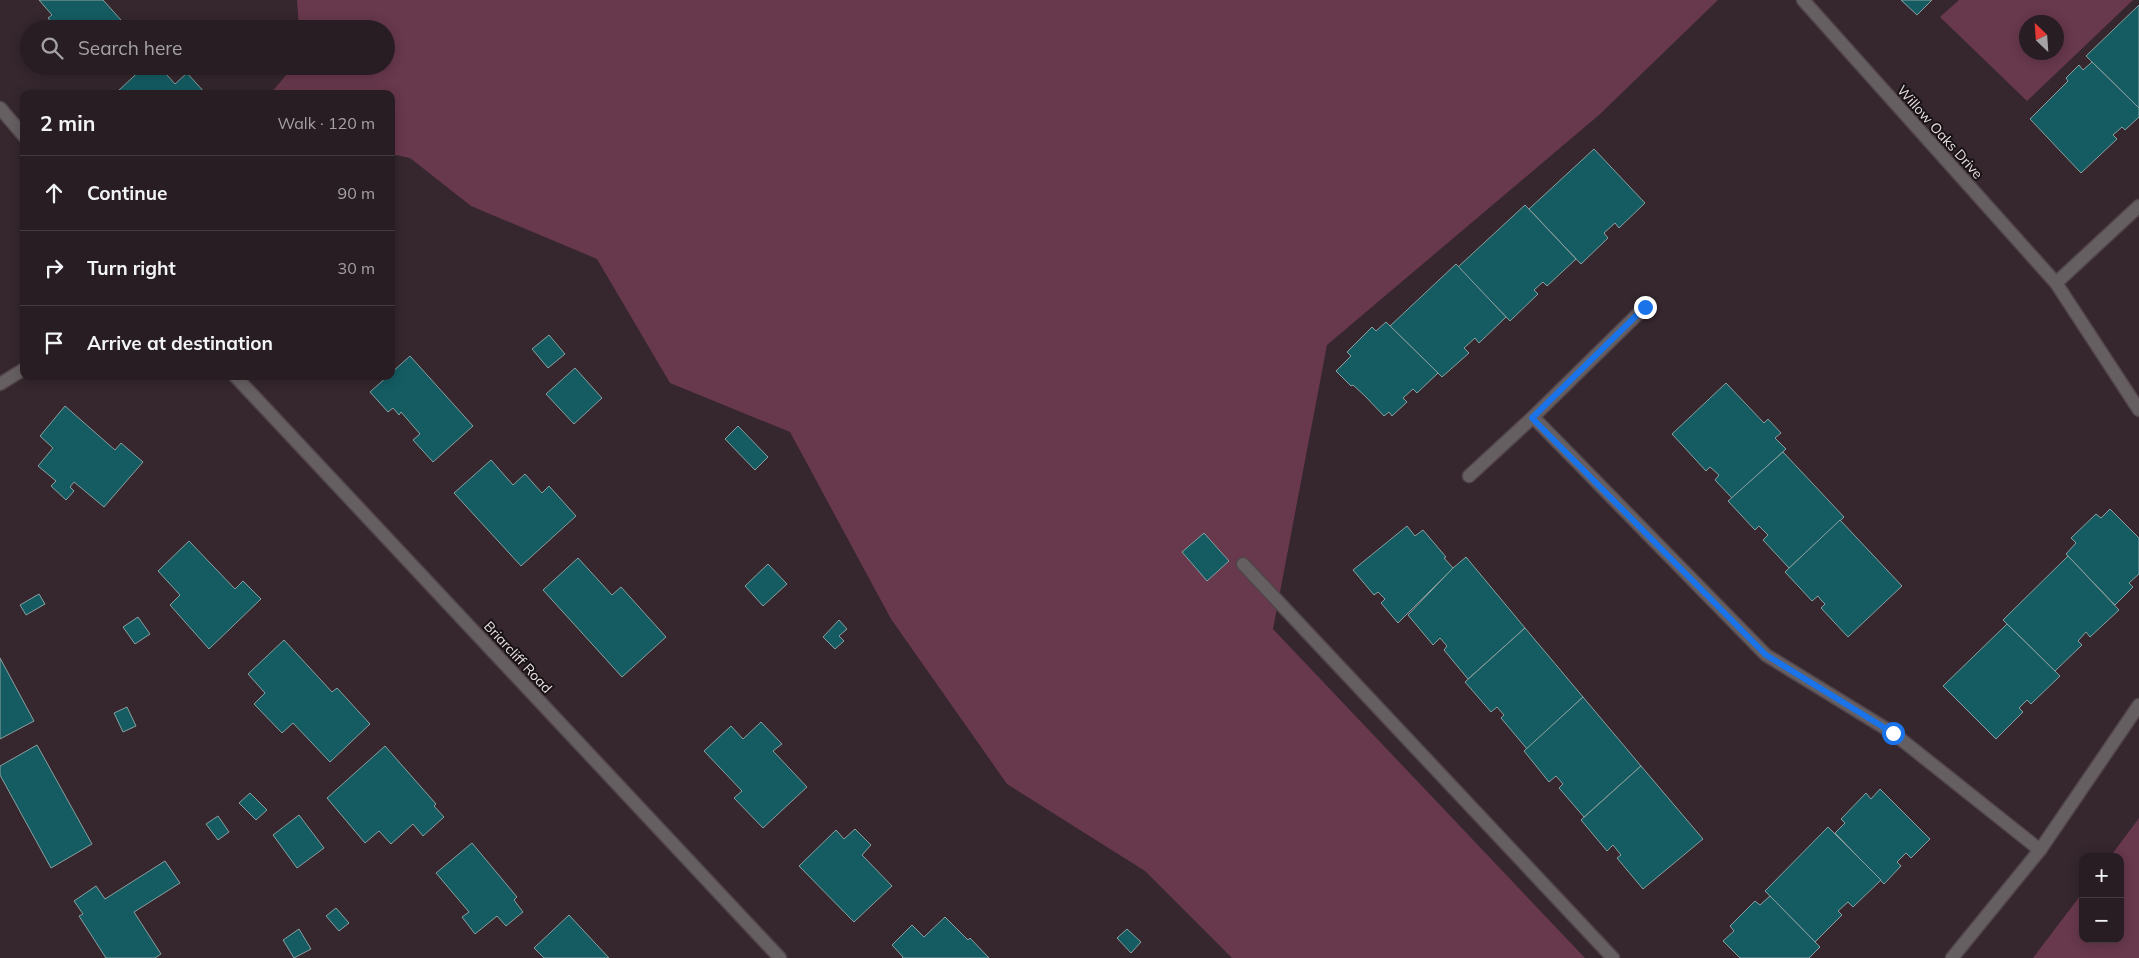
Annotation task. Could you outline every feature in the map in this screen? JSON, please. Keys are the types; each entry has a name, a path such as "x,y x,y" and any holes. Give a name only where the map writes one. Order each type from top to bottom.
{"street":[{"name":"Willow Oaks Drive","path":"1803,0 2056,283 2139,410"},
{"path":"0,108 20,131"},
{"path":"2056,283 2139,206"},
{"path":"1469,476 1532,418 1645,307"},
{"path":"0,384 20,372"},
{"name":"Briarcliff Road","path":"239,380 780,958"},
{"path":"1532,418 1766,655 1893,733 2040,850"},
{"path":"1244,564 1613,958"},
{"path":"1952,958 2040,850 2139,705"}],"shaded area":[{"path":"297,0 1718,0 1599,115 1327,345 1273,629 1585,958 1232,958 1145,871 1007,784 891,619 790,432 670,383 597,259 471,206 410,158 395,155 395,90 273,90 286,75 395,75 395,20 298,20"},
{"path":"1959,0 2133,0 2027,101 1940,17"},
{"path":"2139,818 2139,958 2033,958 2079,897 2079,943 2124,943 2124,853 2113,853"}],"building":[{"path":"39,0 103,0 121,20 50,20 48,18 52,15"},
{"path":"1901,0 1932,0 1917,15"},
{"path":"2139,5 2139,108 2086,56"},
{"path":"2092,62 2139,108 2139,117 2125,130 2122,127 2113,135 2117,139 2081,173 2030,119 2068,81 2066,78 2079,65 2083,70"},
{"path":"135,75 167,75 175,84 185,75 189,75 202,90 119,90"},
{"path":"1594,149 1645,203 1619,228 1615,223 1604,233 1608,238 1581,264 1529,209"},
{"path":"1525,205 1576,259 1547,286 1543,282 1534,290 1538,294 1510,321 1458,267"},
{"path":"1456,264 1506,317 1479,343 1475,338 1464,348 1469,353 1442,377 1390,326"},
{"path":"1386,322 1438,373 1417,393 1413,389 1403,398 1407,402 1392,416 1389,412 1384,416 1365,396 1353,385 1351,386 1336,371 1351,356 1347,352 1372,327 1376,331"},
{"path":"549,335 565,354 548,368 532,349"},
{"path":"410,356 473,426 433,462 413,440 420,434 401,412 399,415 393,408 388,412 370,392 384,380 395,380 395,369"},
{"path":"575,368 602,398 574,424 546,394"},
{"path":"1726,383 1764,423 1768,419 1781,433 1775,438 1786,449 1732,498 1715,480 1719,475 1710,467 1706,471 1672,434"},
{"path":"65,406 115,450 121,443 143,462 104,507 74,482 70,487 74,491 66,500 51,486 56,481 38,466 53,448 40,436"},
{"path":"738,426 768,457 755,470 725,439"},
{"path":"1783,452 1844,517 1789,568 1763,540 1768,535 1759,526 1755,530 1728,501"},
{"path":"491,460 513,485 525,474 542,493 549,486 576,516 521,566 454,493"},
{"path":"2110,509 2139,538 2139,574 2129,583 2133,587 2115,605 2066,554 2076,543 2071,538 2096,514 2101,518"},
{"path":"1840,520 1902,586 1848,637 1821,608 1825,604 1818,596 1812,601 1785,572"},
{"path":"1407,526 1415,536 1423,530 1453,568 1398,623 1381,603 1385,599 1378,592 1374,595 1353,570"},
{"path":"1204,533 1229,561 1207,581 1182,552"},
{"path":"189,541 235,589 243,581 261,599 209,649 170,605 180,595 158,571"},
{"path":"2068,556 2119,610 2090,637 2086,632 2078,641 2082,645 2055,671 2003,620"},
{"path":"1466,557 1525,628 1468,679 1444,650 1447,646 1440,638 1433,645 1408,615"},
{"path":"578,558 612,595 621,587 666,637 622,677 543,590"},
{"path":"768,564 787,584 763,606 745,586"},
{"path":"39,594 45,604 26,615 20,605"},
{"path":"138,617 150,634 135,644 123,627"},
{"path":"839,620 847,629 839,636 844,641 835,649 823,637"},
{"path":"2007,624 2060,676 2031,704 2027,700 2019,708 2023,712 1996,739 1943,686"},
{"path":"1525,628 1583,697 1527,749 1501,718 1504,715 1497,707 1491,712 1465,682"},
{"path":"284,640 332,692 337,688 370,724 330,762 293,723 282,733 254,704 265,693 248,674"},
{"path":"0,658 34,721 0,739"},
{"path":"1583,697 1641,766 1584,817 1559,788 1563,784 1556,776 1549,782 1524,751"},
{"path":"127,707 136,726 123,732 114,713"},
{"path":"761,722 782,744 773,751 807,787 763,828 734,798 742,791 704,751 731,726 743,739"},
{"path":"37,745 92,844 51,868 0,775 0,766"},
{"path":"385,746 436,804 434,806 444,817 423,836 413,824 391,844 379,831 365,843 327,798"},
{"path":"1641,766 1703,839 1643,889 1617,858 1621,855 1613,845 1607,851 1581,820"},
{"path":"1880,789 1930,839 1911,858 1906,853 1897,862 1901,866 1884,884 1835,833 1845,823 1841,819 1866,793 1871,799"},
{"path":"250,793 267,810 256,820 239,803"},
{"path":"299,815 324,848 297,868 273,835"},
{"path":"218,816 229,832 218,840 206,824"},
{"path":"1828,827 1881,880 1853,907 1848,902 1838,911 1842,915 1815,942 1765,891"},
{"path":"855,829 871,845 862,855 892,886 854,922 799,866 836,830 844,839"},
{"path":"472,843 517,897 514,900 523,912 506,926 497,916 475,934 462,917 469,912 436,873"},
{"path":"165,861 180,883 134,912 161,954 155,958 106,958 79,916 83,914 74,901 96,886 105,899"},
{"path":"1770,896 1820,947 1809,958 1740,958 1723,941 1734,931 1730,926 1755,901 1760,905"},
{"path":"336,908 349,923 339,931 326,916"},
{"path":"569,915 609,958 544,958 534,948"},
{"path":"945,917 968,940 970,938 989,958 902,958 892,945 912,925 924,937"},
{"path":"299,929 311,949 294,958 283,940"},
{"path":"1127,929 1141,942 1131,953 1117,938"}],"route":[{"path":"1645,307 1532,418 1766,655 1893,733"}]}
